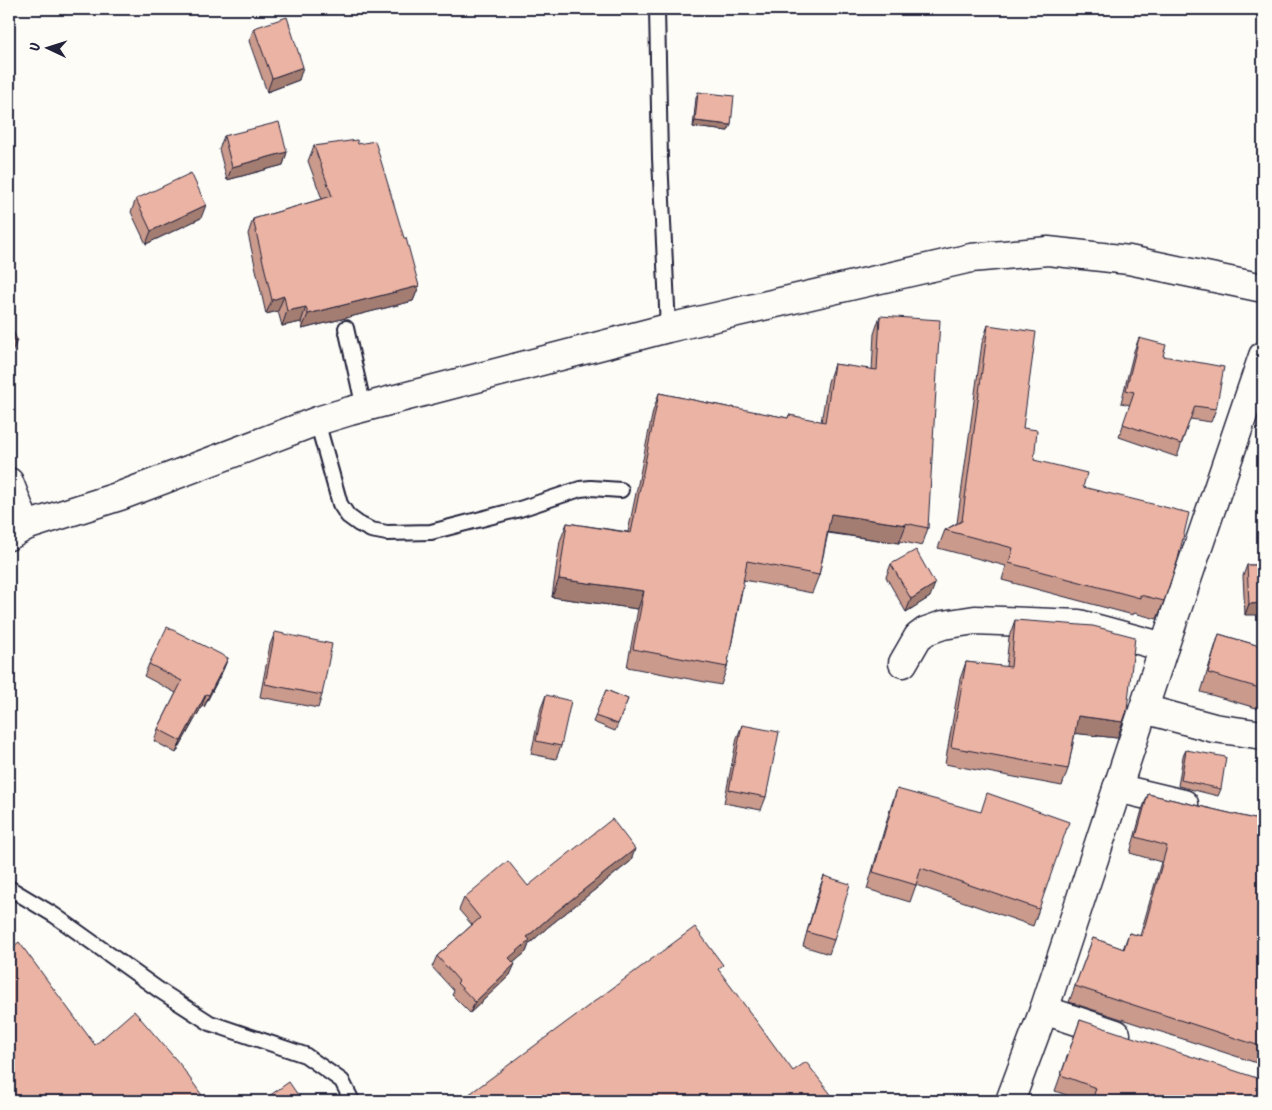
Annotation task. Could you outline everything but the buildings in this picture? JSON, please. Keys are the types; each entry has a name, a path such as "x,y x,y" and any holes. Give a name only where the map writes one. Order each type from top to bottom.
{"street":[{"path":"9,482 17,531 120,496 317,421 668,328 972,258 1048,251 1129,260 1263,288"},
{"path":"1010,1101 1044,1010 1164,646 1263,356"},
{"path":"903,663 918,637 926,631 943,625 975,620 1079,624 1164,646"},
{"path":"1144,709 1214,728 1263,735"},
{"path":"1117,788 1204,808"},
{"path":"1044,1010 1135,1040"}],"lane":[{"path":"657,9 660,158 668,328"},
{"path":"346,328 364,408"},
{"path":"317,421 340,504 348,516 371,530 387,533 431,532 520,509 580,489 621,490"},
{"path":"9,888 54,915 159,990 210,1023 306,1055 342,1081 352,1101"}]}
